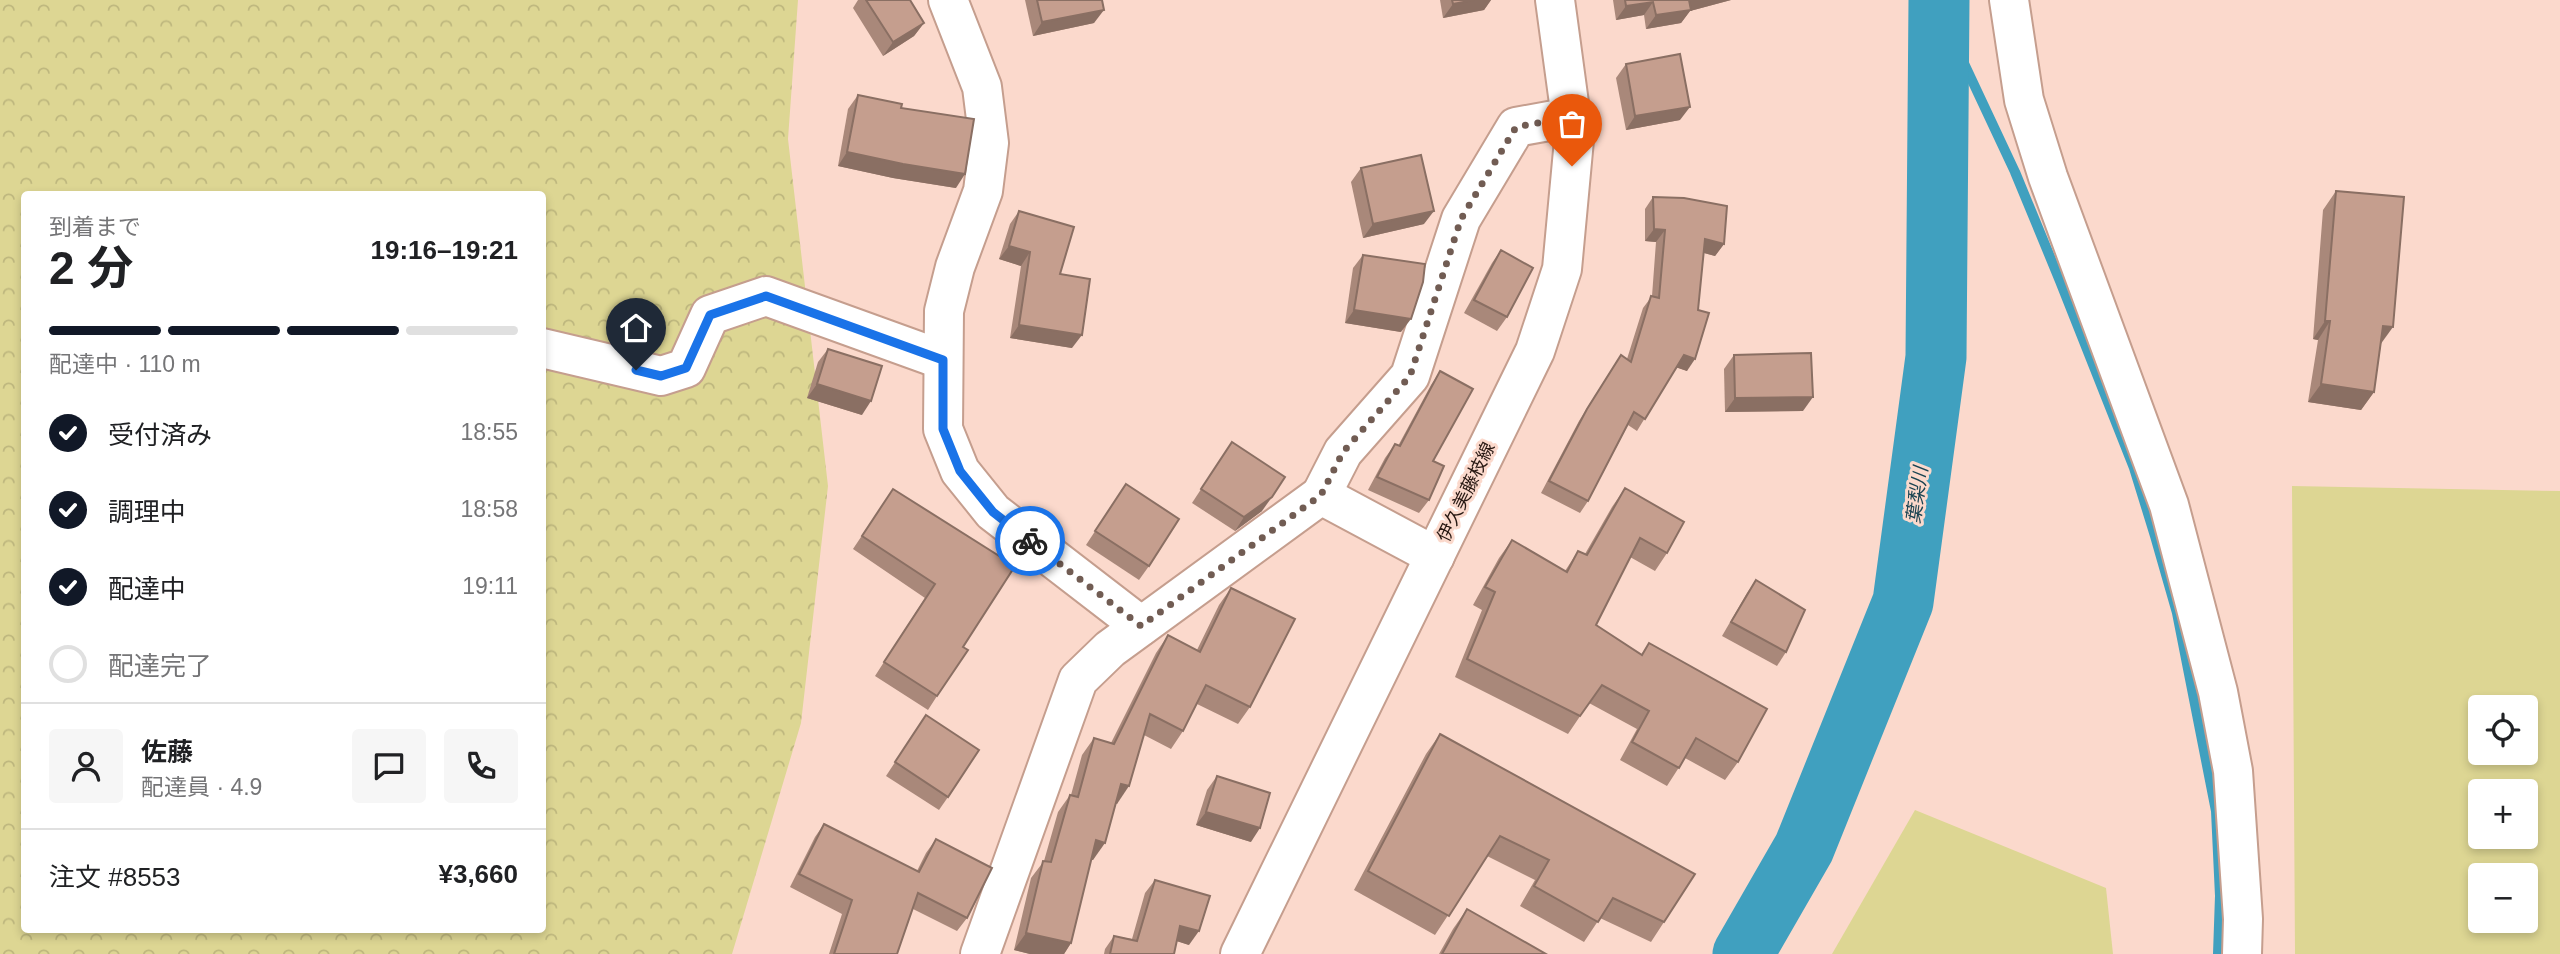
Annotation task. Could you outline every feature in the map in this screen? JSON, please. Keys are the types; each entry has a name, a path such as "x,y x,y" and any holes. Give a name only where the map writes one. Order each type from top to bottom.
{"street":[{"path":"948,0 982,87 989,143 983,191 944,311 943,429 960,471 993,512 1141,626"},
{"name":"伊久美藤枝線","path":"1240,954 1535,351 1562,269 1574,140 1555,0"},
{"path":"2009,0 2024,100 2048,177 2169,505 2218,692 2233,771 2243,919 2242,954"},
{"path":"981,954 1078,680 1110,649 1321,495 1343,452 1410,376 1461,219 1516,127 1571,117"},
{"path":"546,349 661,376 686,368 710,315 766,296 943,360"},
{"path":"1321,495 1434,556"}],"green space":[{"path":"0,0 798,0 788,139 828,486 801,723 732,954 0,954"},
{"path":"2292,486 2560,491 2560,954 2295,954"},
{"path":"1915,810 2106,888 2113,954 1832,954"}],"building":[{"path":"866,0 910,0 924,23 893,42"},
{"path":"1037,0 1102,0 1104,10 1042,22"},
{"path":"1452,0 1474,0 1453,4"},
{"path":"1625,0 1689,0 1691,10 1656,15 1653,2 1626,6"},
{"path":"1680,54 1690,107 1635,116 1626,64"},
{"path":"858,95 902,104 901,108 974,119 965,174 847,152"},
{"path":"1421,155 1434,211 1373,224 1361,168"},
{"path":"2336,191 2404,197 2393,327 2383,326 2374,392 2321,384 2330,321 2325,321"},
{"path":"1653,197 1684,198 1727,206 1724,244 1705,239 1698,310 1709,313 1695,359 1684,355 1645,419 1634,412 1588,501 1549,481 1587,409 1621,355 1631,362 1651,296 1659,298 1665,230 1654,229"},
{"path":"1019,211 1074,227 1060,274 1090,279 1082,335 1019,325 1030,252 1009,246"},
{"path":"1501,250 1533,268 1507,317 1474,300"},
{"path":"1363,255 1425,264 1423,282 1411,319 1354,310"},
{"path":"828,349 882,366 871,401 817,384"},
{"path":"1811,353 1813,397 1735,398 1734,355"},
{"path":"1440,371 1473,389 1433,461 1444,466 1429,500 1377,477 1395,444 1400,446"},
{"path":"1232,442 1285,477 1272,497 1244,517 1201,489"},
{"path":"1126,484 1179,519 1149,566 1095,531"},
{"path":"1625,488 1684,522 1667,553 1640,538 1596,625 1642,655 1649,643 1767,709 1738,762 1696,738 1679,768 1632,742 1649,711 1602,685 1580,716 1467,659 1495,592 1485,587 1512,540 1567,572 1578,551 1587,555"},
{"path":"893,489 1015,566 963,647 968,650 937,696 884,662 935,584 862,536"},
{"path":"1756,580 1805,610 1786,652 1731,622"},
{"path":"1231,588 1295,619 1250,707 1206,685 1183,731 1150,714 1129,786 1121,784 1105,843 1096,840 1071,943 1026,933 1043,861 1051,862 1070,795 1078,797 1094,738 1114,744 1168,635 1200,652"},
{"path":"926,715 979,750 948,797 895,762"},
{"path":"1440,734 1695,874 1664,922 1613,898 1598,922 1534,886 1549,860 1500,836 1449,916 1368,871"},
{"path":"1217,776 1270,793 1260,828 1206,812"},
{"path":"824,824 919,872 936,839 992,868 967,918 918,893 897,954 834,954 852,900 799,874"},
{"path":"1155,880 1210,896 1199,931 1180,926 1174,954 1110,954 1114,936 1137,941"},
{"path":"1467,909 1546,954 1442,954"}],"waterway":[{"name":"葉梨川","path":"1743,954 1804,848 1903,602 1936,357 1939,0"},
{"path":"1939,10 2015,172 2060,281 2134,468 2155,536 2177,613 2216,811 2220,896 2218,954"}],"way so far":[{"path":"1030,541 1141,626 1321,495 1343,452 1410,376 1461,219 1516,127 1571,117 1574,140 1572,166"}],"route":[{"path":"636,370 661,376 686,368 710,315 766,296 943,360 943,429 960,471 993,512 1030,541"}]}
